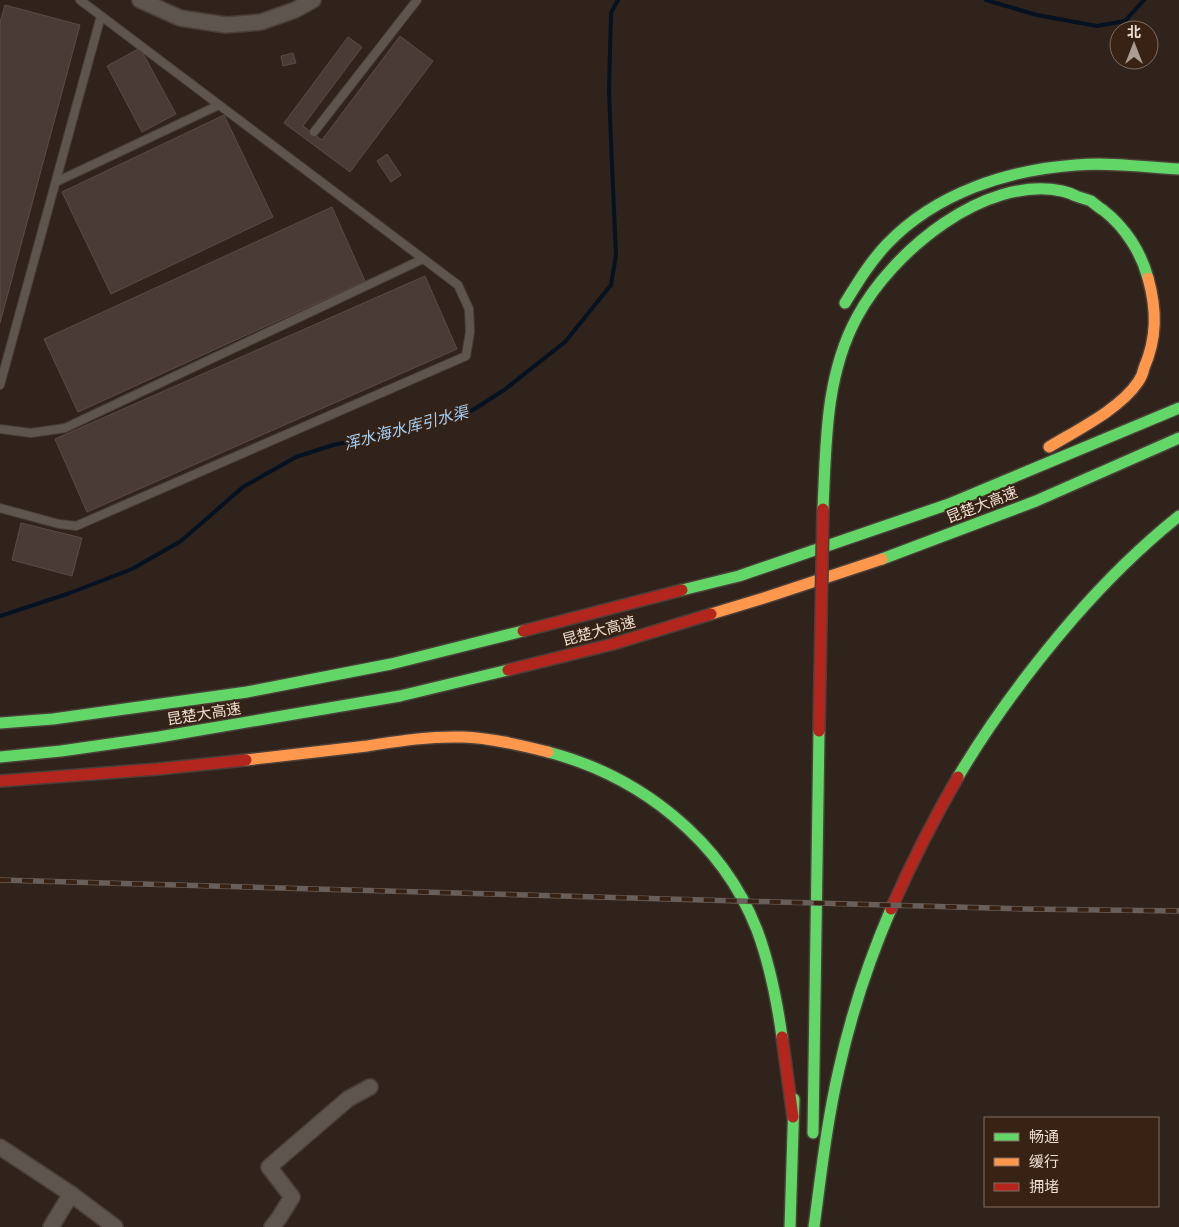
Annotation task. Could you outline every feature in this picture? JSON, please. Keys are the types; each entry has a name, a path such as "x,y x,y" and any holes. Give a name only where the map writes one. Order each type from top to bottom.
{"highway":[{"path":"841,311 865,270 898,232 936,205 972,187 1003,176 1038,169 1077,165 1179,169"},
{"path":"813,1227 823,509 829,420 836,372 840,356 860,312 872,292 908,251 953,218 981,203 1003,194 1044,188 1062,190 1095,202 1122,224 1142,252 1149,267 1157,300 1158,318 1154,351 1140,380 1128,394 1115,405 1043,450"},
{"name":"昆楚大高速","path":"0,723 53,719 247,692 391,664 739,576 949,504 1179,408"},
{"name":"昆楚大高速","path":"0,757 71,750 400,696 613,644 764,598 879,560 1036,501 1179,438"},
{"path":"949,504 1026,460"},
{"path":"813,1227 827,1129 844,1048 880,937 917,851 940,806 997,714 1070,621 1113,575 1160,530 1179,516"},
{"path":"805,593 806,543"},
{"path":"0,781 251,760 403,741 452,737 516,744 562,755 612,775 662,805 686,825 728,876 746,907 761,943 773,984 793,1117"},
{"path":"790,1227 795,1048"}],"street":[{"path":"140,0 180,18 226,25 261,22 295,10 313,0"},
{"path":"272,1227 292,1197 269,1167 348,1099 370,1087"},
{"path":"0,1147 115,1227"},
{"path":"51,1227 70,1194"}],"lane":[{"path":"0,508 59,524 76,526 466,356 470,332 469,309 458,285 80,0"},
{"path":"314,132 417,0"},
{"path":"0,385 101,16"},
{"path":"56,182 219,105"},
{"path":"0,429 31,433 65,428 423,259"}],"building":[{"path":"5,5 80,25 0,323 0,22"},
{"path":"400,36 433,61 350,172 284,123 348,37 362,47 303,126 322,140"},
{"path":"140,48 176,114 142,132 107,66"},
{"path":"293,53 296,63 283,66 281,56"},
{"path":"224,115 273,217 111,294 62,192"},
{"path":"387,154 401,175 391,182 377,161"},
{"path":"332,207 365,281 78,412 44,339"},
{"path":"425,276 457,349 87,512 55,439"},
{"path":"21,523 82,538 72,576 12,560"}],"waterway":[{"name":"浑水海水库引水渠","path":"0,616 70,593 132,569 181,541 243,487 296,457 333,445 385,435 473,410 504,390 565,342 611,285 616,255 609,90 611,13 618,0"},
{"name":"浑水海水库引水渠","path":"986,0 1037,15 1097,26 1125,21 1144,0"}],"railway":[{"path":"0,880 1024,909 1179,911"}],"traffic: fast":[{"path":"845,303 875,258 906,226 950,198 974,187 1024,172 1076,165 1115,164 1179,169"},
{"path":"823,509 829,411 833,387 846,340 857,317 873,292 893,268 917,244 943,224 972,207 1002,195 1032,189 1064,191 1091,201 1118,224 1131,241 1141,259 1148,278"},
{"path":"682,590 739,576 949,504 1179,408"},
{"path":"882,559 1036,501 1179,438"},
{"path":"958,777 1012,696 1072,620 1123,565 1179,516"},
{"path":"0,723 53,719 247,692 391,664 523,631"},
{"path":"0,757 61,751 159,737 400,696 508,670"},
{"path":"813,1133 819,731"},
{"path":"548,752 582,763 615,777 645,795 674,816 700,840 723,868 742,897 757,930 766,956 782,1037"},
{"path":"814,1227 828,1128 849,1028 875,948 891,909"},
{"path":"790,1227 794,1099"}],"traffic: slow":[{"path":"1049,447 1109,410 1130,392 1140,379 1151,346 1154,324 1153,301 1148,278"},
{"path":"711,614 882,559"},
{"path":"246,760 438,737 495,740 548,752"}],"traffic: jam":[{"path":"819,731 823,509"},
{"path":"523,631 682,590"},
{"path":"508,670 613,644 711,614"},
{"path":"0,781 246,760"},
{"path":"891,909 906,875 958,777"},
{"path":"782,1037 793,1117"}]}
